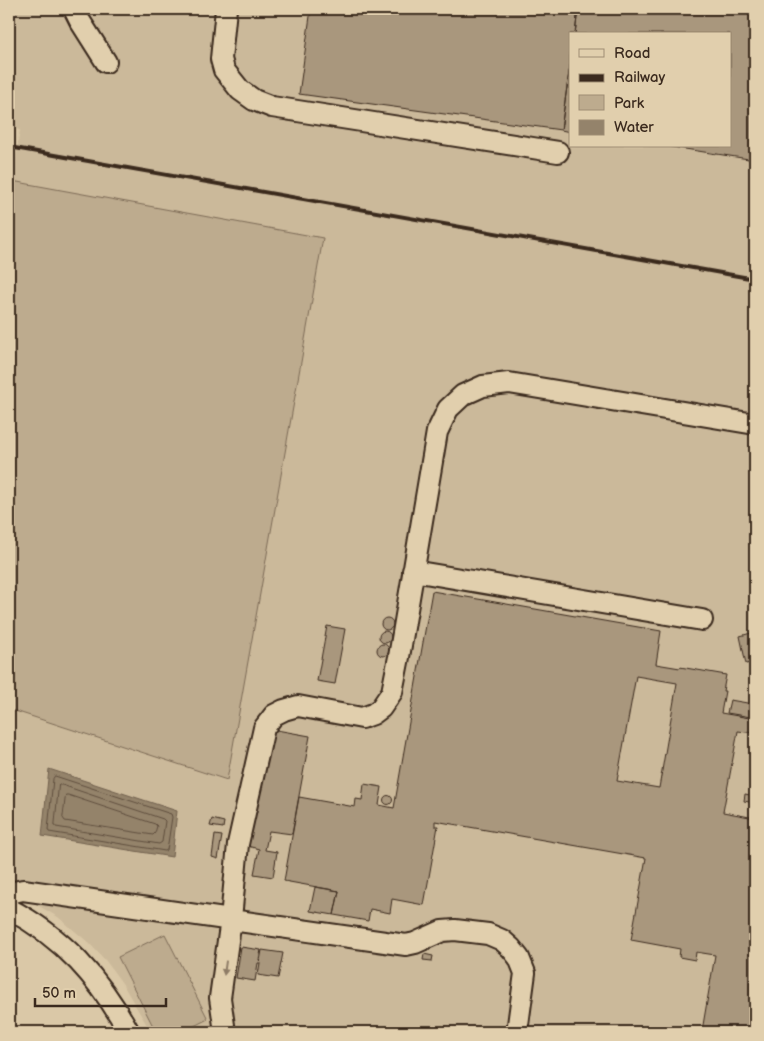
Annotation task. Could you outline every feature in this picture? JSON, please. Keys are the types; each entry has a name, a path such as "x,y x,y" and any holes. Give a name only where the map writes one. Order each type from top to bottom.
{"street":[{"path":"74,9 80,22 106,62"},
{"path":"226,9 221,59 224,70 240,90 254,100 272,107 558,152"},
{"path":"225,1032 220,998 231,919 238,844 264,728 274,715 298,706 362,718 374,714 381,708 392,692 437,432 448,409 463,395 483,386 509,383 755,424"},
{"path":"413,571 702,620"},
{"path":"9,893 23,890 406,945 442,931 455,930 488,934 502,940 511,948 519,958 525,973 517,1032"},
{"path":"9,909 40,928 70,952 107,995 129,1032"}],"shaded area":[{"path":"9,9 755,9 755,1032 151,1032 122,983 106,961 88,942 58,917 9,889 9,709 226,780 322,238 12,181 20,130 9,127"}],"green space":[{"path":"12,181 323,238 227,780 9,709 9,205"},
{"path":"165,934 208,1019 182,1032 156,1032 118,957"}],"water":[{"path":"49,769 177,811 172,857 42,836"}],"building":[{"path":"311,9 578,9 575,32 569,32 569,72 561,130 299,94"},
{"path":"578,9 755,9 755,160 679,148 732,148 732,32 575,32"},
{"path":"569,72 569,132 561,130"},
{"path":"432,591 661,631 656,664 726,675 721,713 755,719 754,733 738,731 723,812 755,818 755,1032 702,1031 715,955 696,952 695,960 679,957 680,949 631,940 646,858 435,821 435,826 438,826 424,905 392,899 390,913 370,909 368,921 334,915 339,891 284,881 299,797 355,807 356,799 362,800 364,784 382,787 379,805 394,808","holes":["636,676 677,683 659,788 617,781"]},
{"path":"387,618 393,624 387,630 381,624"},
{"path":"327,626 345,629 335,684 317,681"},
{"path":"385,631 391,637 385,643 379,637"},
{"path":"755,632 755,662 746,664 740,636"},
{"path":"383,644 389,650 383,656 377,650"},
{"path":"730,700 753,704 751,717 727,713"},
{"path":"271,729 310,736 292,834 269,831 265,850 277,852 273,877 254,874 259,849 243,845"},
{"path":"745,794 755,796 755,803 744,801"},
{"path":"388,795 393,800 388,805 383,800"},
{"path":"212,819 224,822 223,828 210,826"},
{"path":"215,835 222,836 218,859 212,857"},
{"path":"315,887 339,891 334,915 310,911"},
{"path":"241,947 261,950 260,961 262,950 283,953 278,978 258,975 260,963 258,963 255,981 236,978"},
{"path":"424,954 433,956 432,961 423,960"}],"railway":[{"path":"9,147 755,279"}]}
